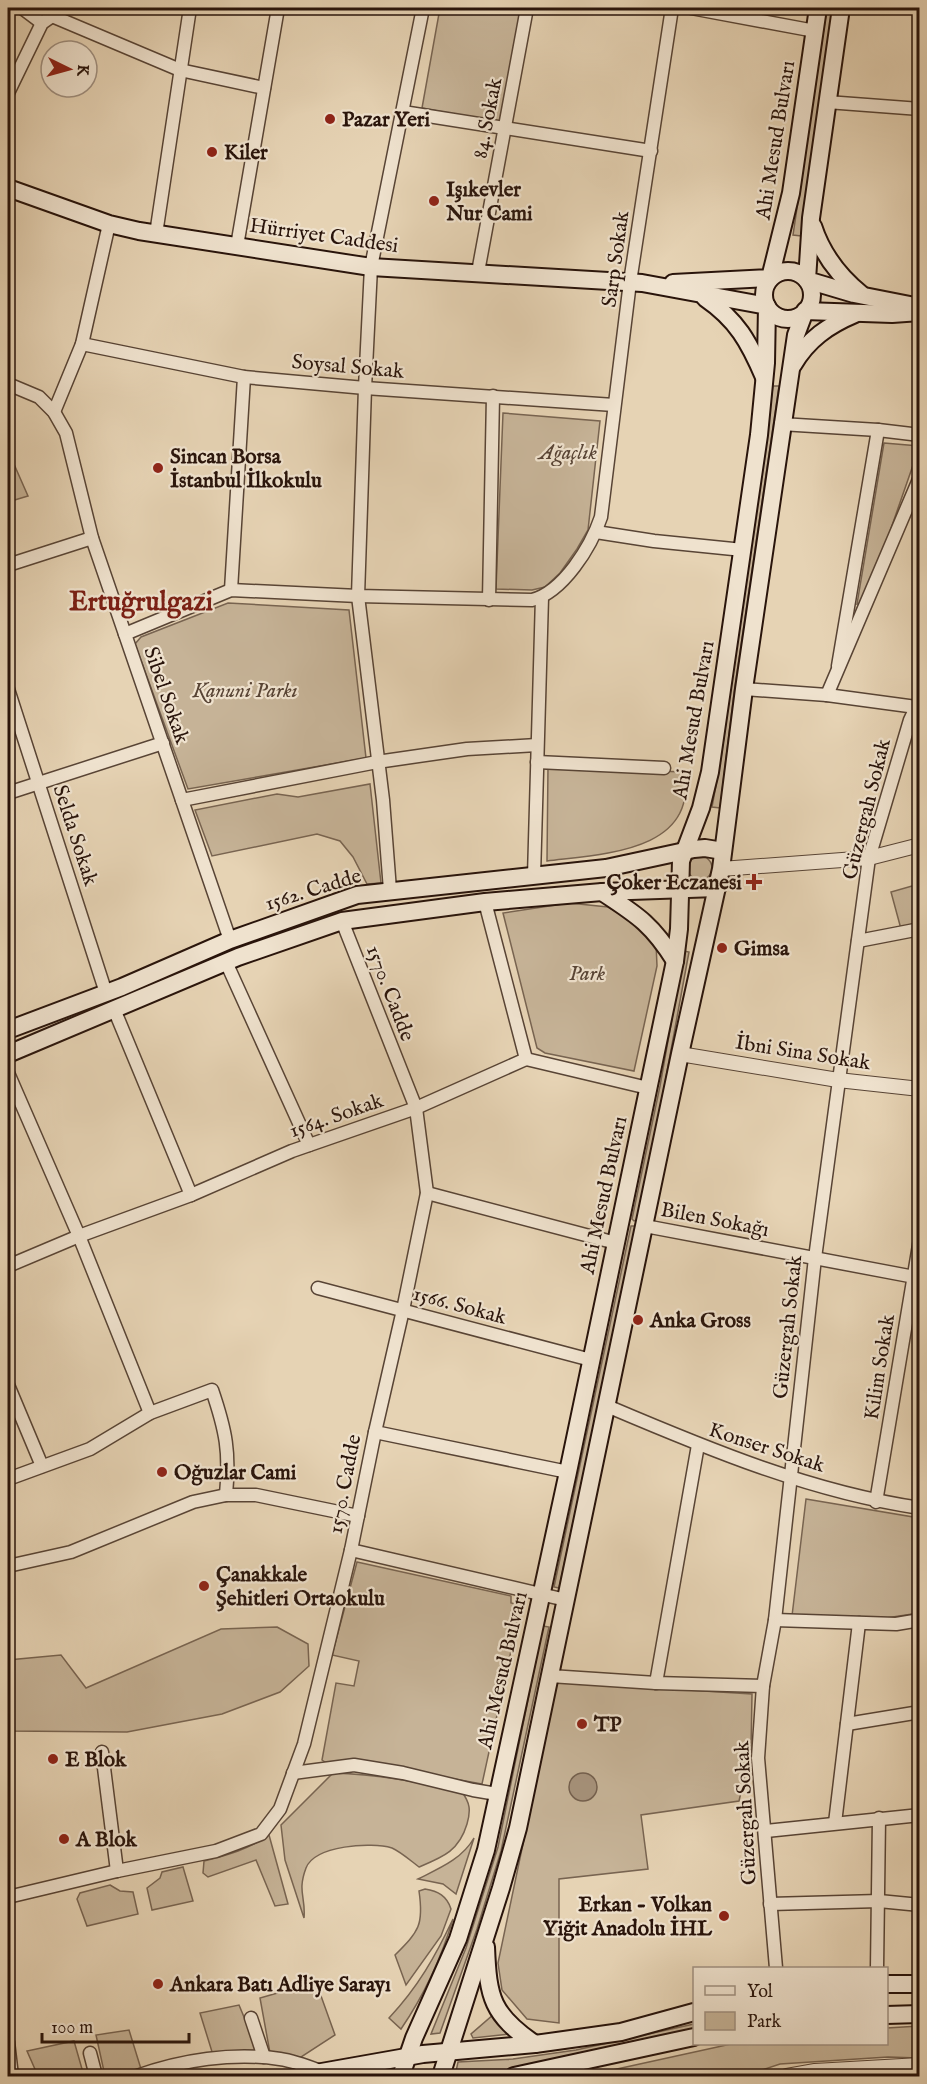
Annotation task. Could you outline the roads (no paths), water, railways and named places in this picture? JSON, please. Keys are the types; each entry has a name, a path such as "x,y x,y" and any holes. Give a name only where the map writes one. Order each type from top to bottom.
{"main road":[{"name":"Ahi Mesud Bulvarı","path":"401,2076 407,2056 466,1916 486,1850 675,961 679,929 680,869 684,851 701,808 710,772 743,550 765,379 767,306 764,300 764,288 770,278 781,239 793,184 818,8"},
{"name":"Ahi Mesud Bulvarı","path":"441,2076 518,1828 721,869 789,371 796,334 812,296 807,280 811,218 840,8"},
{"name":"Hürriyet Caddesi","path":"8,188 109,224 156,234 370,267 636,283"},
{"path":"811,218 819,241 832,265 862,305"},
{"path":"636,283 770,278 780,272 792,271 862,305 920,312"},
{"path":"636,283 767,306 774,315 785,319 796,317 805,311 862,305 920,308"},
{"path":"702,296 729,317 741,331 765,379"},
{"path":"789,371 804,348 816,335 862,305"},
{"name":"1562. Cadde","path":"8,1030 106,993 230,940 357,895 606,868 705,848 723,851"},
{"name":"1562. Cadde","path":"8,1054 226,962 342,921 484,902 602,892 717,888"},
{"path":"602,892 641,918 652,929 675,961"},
{"path":"486,1935 487,1974 496,2007 515,2030 535,2044"},
{"path":"888,1984 920,1984"},
{"path":"299,2076 407,2056 535,2044 621,2031 693,2012"},
{"path":"888,2015 920,2014"},
{"path":"522,2075 565,2070 693,2037"}],"street":[{"path":"22,8 51,16 180,70 264,88"},
{"path":"156,234 190,8"},
{"path":"237,246 278,8"},
{"path":"390,890 383,800 358,596 364,388 370,267 423,8"},
{"name":"84. Sokak","path":"478,272 527,8"},
{"name":"Sarp Sokak","path":"543,597 565,580 596,532 601,518 614,405 636,283 651,151 672,8"},
{"path":"691,8 815,31"},
{"path":"8,93 51,16"},
{"path":"827,102 920,109"},
{"path":"403,111 651,151"},
{"path":"54,412 82,344 109,224"},
{"name":"Soysal Sokak","path":"82,344 244,377 364,388 614,405"},
{"path":"231,590 244,377"},
{"name":"Sibel Sokak","path":"8,384 39,397 54,412 66,433 92,538 230,940"},
{"path":"489,600 493,396"},
{"path":"781,424 920,435"},
{"path":"838,666 879,430"},
{"path":"827,695 920,477"},
{"path":"596,532 654,541 743,550"},
{"path":"8,565 92,538"},
{"path":"125,634 231,590 489,600 532,600 543,597 534,876"},
{"name":"Selda Sokak","path":"8,689 106,993"},
{"path":"744,689 918,703"},
{"name":"Güzergah Sokak","path":"776,1967 758,1758 763,1686 775,1620 815,1258 869,858 910,720 918,703"},
{"path":"8,793 163,743"},
{"path":"182,800 377,762 467,749 537,745"},
{"path":"537,762 664,768"},
{"path":"721,869 869,858 920,845"},
{"path":"484,902 526,1059 648,1088"},
{"name":"1570. Cadde","path":"8,1897 117,1871 216,1851 261,1834 280,1809 304,1744 351,1550 427,1193 416,1108 342,921"},
{"path":"858,941 920,929"},
{"path":"226,962 309,1145"},
{"path":"114,1009 191,1195"},
{"name":"İbni Sina Sokak","path":"680,1054 838,1080 920,1089"},
{"name":"1564. Sokak","path":"8,1266 79,1236 191,1195 309,1145 416,1108 526,1059"},
{"path":"8,1073 79,1236 150,1413"},
{"path":"427,1193 616,1243"},
{"name":"Bilen Sokağı","path":"645,1226 916,1278"},
{"name":"Kilim Sokak","path":"876,1502 916,1278 920,1239"},
{"name":"1566. Sokak","path":"318,1288 591,1360"},
{"path":"8,1385 42,1466"},
{"path":"8,1479 90,1449 150,1413 212,1390 224,1425 229,1464 226,1495"},
{"name":"Konser Sokak","path":"607,1407 698,1445 790,1477 876,1502 920,1508"},
{"path":"375,1432 568,1472"},
{"path":"656,1683 698,1445"},
{"path":"8,1566 71,1552 193,1502 226,1495 256,1495 358,1516"},
{"path":"351,1550 566,1600"},
{"path":"775,1620 896,1624 920,1620"},
{"path":"835,1823 859,1623"},
{"path":"550,1676 656,1683 763,1686"},
{"path":"847,1724 920,1712"},
{"path":"102,1752 117,1871"},
{"path":"293,1773 354,1765 403,1773 497,1794"},
{"path":"766,1832 920,1815"},
{"path":"877,1967 879,1818"},
{"path":"770,1904 879,1901 920,1905"},
{"path":"251,2018 264,2057"},
{"path":"8,2043 12,2076"},
{"path":"90,2053 96,2076"},
{"path":"137,2076 161,2067 192,2061 264,2057 298,2063 324,2072"},
{"path":"787,2076 815,2071 920,2065"}],"place":[{"name":"Pazar Yeri","path":"330,119"},
{"name":"Kiler","path":"212,152"},
{"name":"Işıkevler Nur Cami","path":"434,201"},
{"name":"Sincan Borsa İstanbul İlkokulu","path":"158,468"},
{"name":"Çoker Eczanesi","path":"754,882"},
{"name":"Gimsa","path":"722,948"},
{"name":"Anka Gross","path":"638,1320"},
{"name":"Oğuzlar Cami","path":"162,1472"},
{"name":"Çanakkale Şehitleri Ortaokulu","path":"204,1586"},
{"name":"TP","path":"582,1724"},
{"name":"E Blok","path":"53,1759"},
{"name":"A Blok","path":"64,1839"},
{"name":"Erkan - Volkan Yiğit Anadolu İHL","path":"724,1916"},
{"name":"Ankara Batı Adliye Sarayı","path":"158,1984"}],"district":[{"name":"Ertuğrulgazi","path":"141,601"}],"park label":[{"name":"Ağaçlık","path":"568,452"},
{"name":"Kanuni Parkı","path":"245,690"},
{"name":"Park","path":"587,973"}]}
